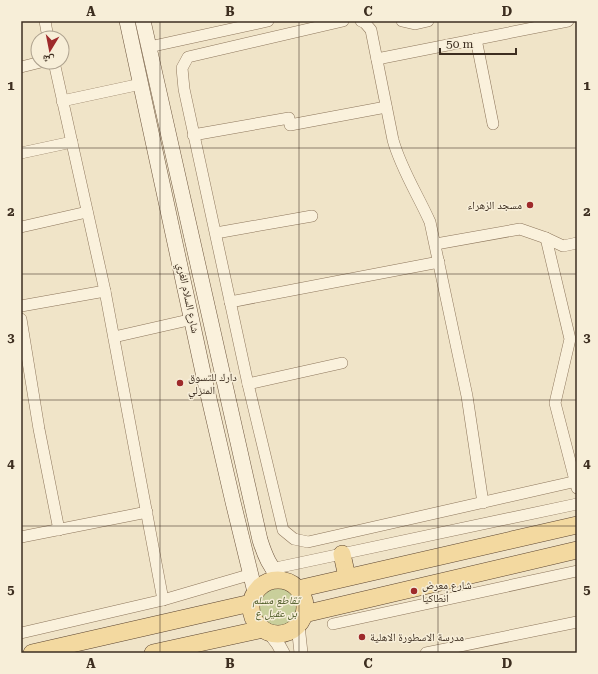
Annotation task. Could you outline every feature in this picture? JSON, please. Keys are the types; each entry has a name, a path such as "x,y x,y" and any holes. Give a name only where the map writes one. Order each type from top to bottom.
{"main road":[{"name":"شارع السلام الغري","path":"127,21 141,84 155,112 263,552 276,574"},
{"name":"شارع السلام الغري","path":"143,21 149,46 155,112 193,319 233,502 252,574 253,597"},
{"path":"298,589 577,526"},
{"path":"473,574 463,571 460,567 460,562 463,559 502,549 520,538"},
{"path":"153,653 266,631 281,634 287,632 301,620 473,574 577,550"},
{"path":"342,554 348,577"},
{"path":"252,574 259,576 276,574 298,589 304,601 301,620"},
{"path":"32,653 253,597 276,574"},
{"path":"253,597 251,609 255,621 266,631"}],"street":[{"path":"149,46 268,21"},
{"path":"343,21 188,57 182,68 184,90 248,384 282,526 286,534 303,542 312,541 483,502 576,484 555,403 570,339 546,238"},
{"path":"360,21 365,23 372,30 397,155 427,215 436,244 467,396 483,502"},
{"path":"402,21 415,24 428,21"},
{"path":"377,59 568,21"},
{"path":"476,40 493,124"},
{"path":"56,70 105,292 163,600"},
{"path":"62,101 141,84"},
{"path":"194,135 289,118 290,124 386,106"},
{"path":"21,153 72,142"},
{"path":"21,227 87,212"},
{"path":"216,233 312,216"},
{"path":"436,244 520,229 563,246 577,243"},
{"path":"230,302 439,262"},
{"path":"21,306 105,292"},
{"path":"21,319 59,530"},
{"path":"114,337 193,319"},
{"path":"248,384 342,363"},
{"path":"276,574 342,554 577,504"},
{"path":"21,537 147,512"},
{"path":"332,624 577,571"},
{"path":"21,633 163,600 252,574"},
{"path":"300,653 301,620"},
{"path":"426,653 577,622"},
{"path":"266,631 278,644 283,653"}],"green space":[{"name":"تقاطع مسلم بن عقيل ع","path":"272,582 287,582 297,592 301,602 301,608 294,624 284,630 275,631 255,621 252,608 259,588"}],"place":[{"name":"مسجد الزهراء","path":"530,205"},
{"name":"دارك للتسوق المنزلي","path":"180,383"},
{"name":"شارع معرض أنطاكيا","path":"414,591"},
{"name":"مدرسة الاسطورة الاهلية","path":"362,637"}]}
